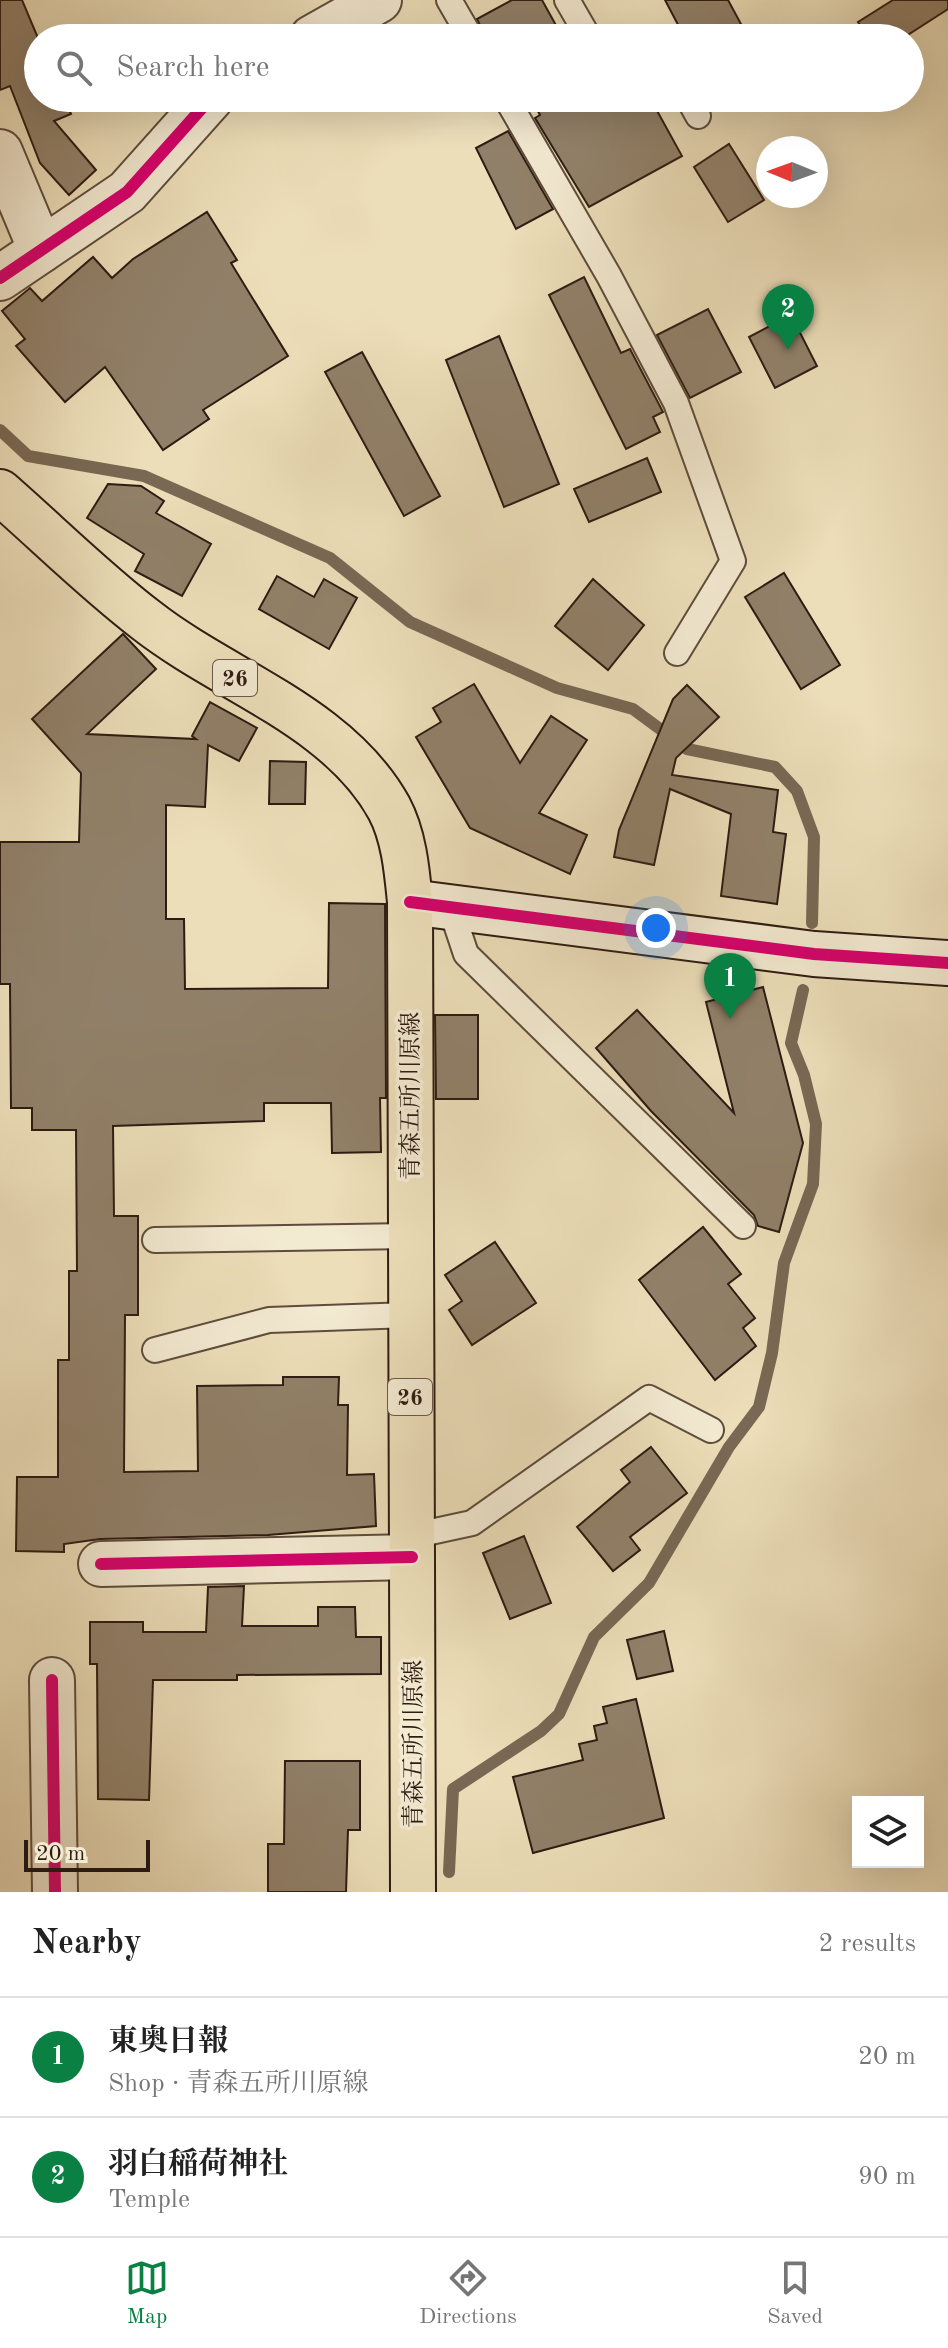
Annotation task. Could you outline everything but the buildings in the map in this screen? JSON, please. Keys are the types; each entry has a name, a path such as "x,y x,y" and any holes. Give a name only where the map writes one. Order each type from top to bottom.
{"main road":[{"name":"青森五所川原線","path":"0,492 147,621 335,742 368,777 390,810 405,859 430,904 409,1236 413,1892"}],"street":[{"path":"337,24 379,0"},
{"path":"0,278 127,192 198,112"},
{"path":"0,152 41,250"},
{"path":"430,904 814,954 948,963"},
{"path":"101,1564 412,1547"},
{"path":"52,1680 55,1892"}],"lane":[{"path":"449,0 463,24"},
{"path":"567,0 581,24"},
{"path":"514,112 609,276 676,403 733,561 677,653"},
{"path":"430,904 466,954 743,1226"},
{"path":"155,1240 409,1236"},
{"path":"155,1350 269,1320 409,1315"},
{"path":"412,1547 472,1523 649,1398 711,1430"}],"waterway":[{"path":"0,430 28,456 144,476 330,558 410,622 557,688 633,709 687,749 775,767 797,791 814,837 812,923"},
{"path":"449,1872 453,1789 541,1731 559,1714 594,1637 649,1583 729,1447 759,1407 772,1353 784,1263 813,1184 816,1124 804,1075 791,1043 803,990"}],"cycle path":[{"path":"0,278 127,192 198,112"},
{"path":"410,902 814,954 948,963"},
{"path":"101,1564 412,1557"},
{"path":"52,1680 55,1892"}],"place":[{"name":"羽白稲荷神社","path":"788,350"},
{"name":"東奥日報","path":"730,1019"}]}
